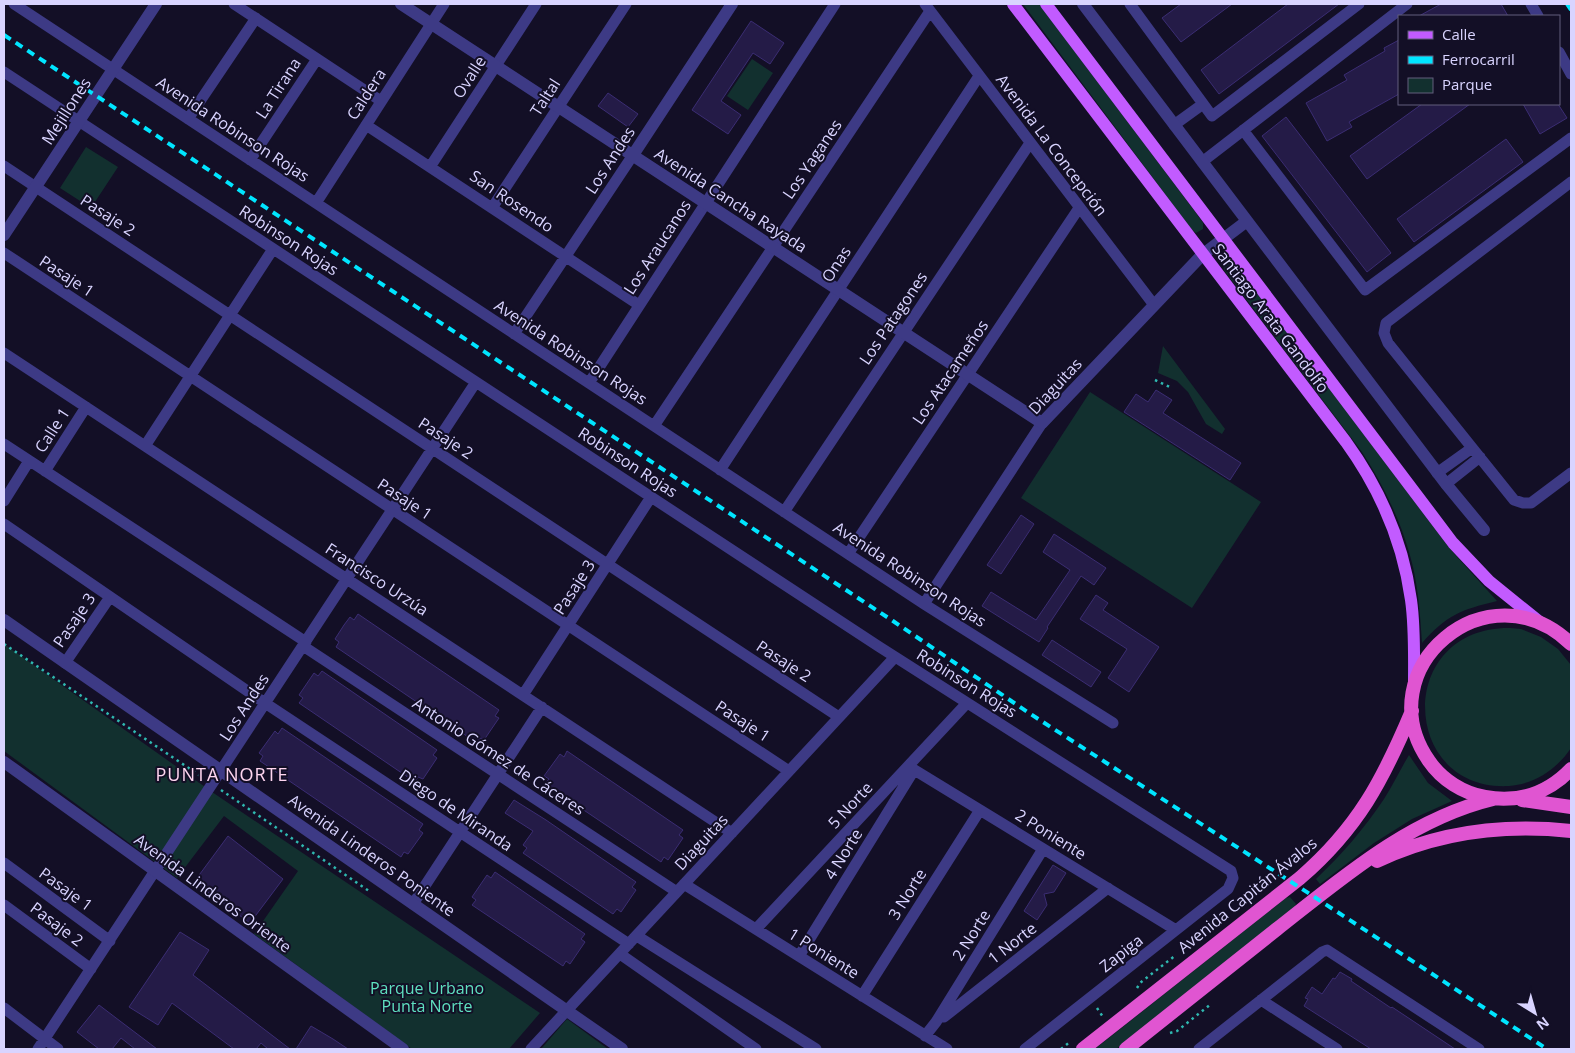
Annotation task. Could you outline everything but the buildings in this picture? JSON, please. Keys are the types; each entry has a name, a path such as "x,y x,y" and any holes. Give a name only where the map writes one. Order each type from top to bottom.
{"highway":[{"path":"1571,644 1541,623 1521,618 1501,616 1474,621 1462,626 1445,638 1431,652 1418,677 1414,690 1412,711 1416,734 1429,760 1440,774 1459,788 1493,799 1514,799 1571,807"},
{"name":"Avenida Capitán Ávalos","path":"1083,1049 1300,878 1333,848 1376,788 1394,755 1412,711"},
{"path":"1514,799 1541,792 1553,785 1571,769"},
{"path":"1126,1049 1374,854 1454,810 1493,799"},
{"path":"1333,886 1359,869 1387,856 1416,845 1447,837 1477,831 1508,829 1571,832"}],"main road":[{"name":"Santiago Arata Gandolfo","path":"1013,4 1365,470 1382,501 1402,556 1409,586 1413,622 1414,690"},
{"name":"Santiago Arata Gandolfo","path":"1046,4 1453,543 1489,581 1541,623"}],"street":[{"name":"Avenida Robinson Rojas","path":"14,4 924,604 1113,724"},
{"name":"Mejillones","path":"4,235 156,4"},
{"path":"234,4 381,101"},
{"name":"Avenida Cancha Rayada","path":"401,4 1042,422"},
{"name":"Caldera","path":"316,203 444,4"},
{"name":"Ovalle","path":"430,167 536,4"},
{"name":"Taltal","path":"492,208 626,4"},
{"name":"Los Andes","path":"514,334 732,4"},
{"name":"Los Araucanos","path":"589,383 835,4"},
{"path":"1082,4 1437,473 1484,530"},
{"path":"1130,4 1212,116 1359,4"},
{"path":"1202,162 1407,4"},
{"path":"1531,4 1537,15"},
{"name":"Avenida La Concepción","path":"928,7 1154,305"},
{"name":"Los Yaganes","path":"654,426 773,247 928,7"},
{"path":"188,118 256,18"},
{"path":"1560,54 1571,74"},
{"name":"La Tirana","path":"250,160 317,58"},
{"name":"Robinson Rojas","path":"4,72 895,657 1229,869 1232,878"},
{"name":"Onas","path":"720,470 979,76"},
{"path":"1174,125 1203,104"},
{"name":"San Rosendo","path":"366,125 639,305"},
{"path":"1243,130 1365,290 1571,138"},
{"name":"Los Patagones","path":"784,512 1030,143"},
{"path":"4,166 35,187"},
{"path":"1571,182 1386,323 1384,333 1388,342 1514,500 1531,503 1571,473"},
{"name":"Pasaje 2","path":"35,187 839,717"},
{"name":"Los Atacameños","path":"848,554 1079,208"},
{"name":"Diaguitas","path":"924,604 1042,422 1202,255 1247,221"},
{"path":"145,446 273,249"},
{"name":"Pasaje 1","path":"4,253 789,771"},
{"name":"Francisco Urzúa","path":"4,353 732,833"},
{"name":"Los Andes","path":"42,1044 476,382"},
{"name":"Calle 1","path":"45,471 86,408"},
{"path":"4,444 304,644"},
{"path":"1437,473 1472,448"},
{"path":"1446,484 1480,457"},
{"path":"4,501 29,461"},
{"name":"Pasaje 3","path":"523,695 651,497"},
{"path":"4,524 266,703"},
{"name":"Pasaje 3","path":"65,662 110,597"},
{"name":"Avenida Linderos Poniente","path":"4,620 622,1049"},
{"name":"Antonio Gómez de Cáceres","path":"304,644 498,775 681,888"},
{"name":"Diaguitas","path":"531,1049 895,657"},
{"name":"Diego de Miranda","path":"266,703 460,833 633,940 816,1049"},
{"name":"5 Norte","path":"756,929 911,768 967,703"},
{"path":"413,904 542,707"},
{"name":"Avenida Linderos Oriente","path":"4,762 403,1049"},
{"name":"2 Poniente","path":"911,768 1176,930"},
{"name":"4 Norte","path":"799,956 911,768"},
{"name":"3 Norte","path":"862,996 980,810"},
{"name":"2 Norte","path":"925,1036 936,1022 1044,849"},
{"name":"Pasaje 1","path":"4,863 110,940"},
{"name":"Zapiga","path":"1025,1049 1228,889 1232,878"},
{"name":"1 Poniente","path":"681,888 756,929 947,1049"},
{"name":"1 Norte","path":"936,1022 1108,888"},
{"name":"Pasaje 2","path":"4,905 91,969"},
{"path":"1199,1049 1327,950 1332,951 1479,1049"},
{"path":"620,954 756,1049"},
{"path":"1261,1000 1332,1048"},
{"path":"4,1008 42,1044 58,1049"}],"path":[{"path":"1155,380 1172,388"},
{"path":"4,644 372,893"},
{"path":"1166,1034 1177,1031 1211,1004"}],"green space":[{"path":"1023,4 1039,4 1196,213 1203,223 1203,229 1196,233 1192,230"},
{"path":"752,59 773,73 748,110 727,96"},
{"path":"86,147 118,167 91,208 60,188"},
{"path":"1227,260 1234,261 1450,549 1497,601 1473,607 1455,615 1439,626 1422,643 1415,574 1405,539 1383,488 1362,452 1224,270 1223,265"},
{"path":"1163,346 1225,429 1222,434 1206,424 1188,392 1177,381 1158,373"},
{"path":"1090,392 1261,502 1192,608 1021,498"},
{"path":"1510,628 1521,629 1541,637 1558,649 1571,665 1571,748 1559,763 1536,779 1519,785 1509,786 1473,781 1447,764 1431,738 1425,709 1430,679 1446,653 1472,635"},
{"name":"Parque Urbano Punta Norte","path":"4,644 215,794 540,1013 509,1049 412,1049 254,934 298,871 224,816 177,878 4,751"},
{"path":"1409,755 1428,783 1452,801 1412,819 1374,843 1320,884 1316,879 1368,821 1387,794"},
{"path":"1290,897 1296,904 1294,907 1116,1049 1095,1049 1286,898"},
{"path":"567,1019 608,1049 541,1049"}],"railway":[{"path":"1567,4 1571,10"},
{"path":"4,35 893,621 1029,713 1547,1049"}],"district":[{"name":"PUNTA NORTE","path":"222,774"}]}
